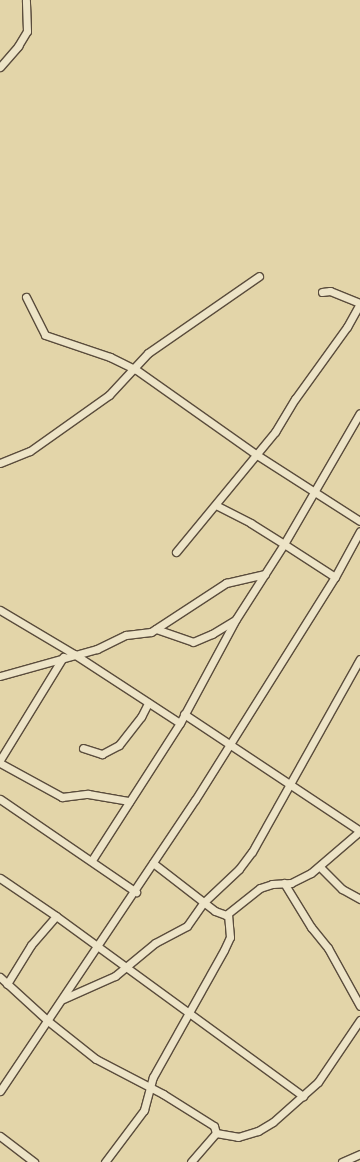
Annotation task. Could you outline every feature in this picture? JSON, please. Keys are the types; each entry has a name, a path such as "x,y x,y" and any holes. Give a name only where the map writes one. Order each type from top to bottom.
{"street":[{"path":"0,67 18,46 27,31 26,0"},
{"path":"0,464 39,445 108,395 135,369 148,353 259,276"},
{"path":"176,552 258,455 275,432 294,399 348,327 360,304 330,292 322,292"},
{"path":"26,298 45,335 110,357 135,369 258,455 360,521"},
{"path":"92,860 180,722 236,620 284,544 313,491 360,413"},
{"path":"216,506 251,523 335,577"},
{"path":"0,1091 136,892 153,863 230,746 335,577 360,531"},
{"path":"0,676 63,657 97,649 126,635 156,629 226,583 265,574"},
{"path":"0,610 74,654 148,703 180,722"},
{"path":"156,629 193,642 212,634 236,620"},
{"path":"63,657 0,762 62,797 88,794 129,802"},
{"path":"62,999 127,969 155,943 187,926 204,902 239,869 252,852 360,659"},
{"path":"83,748 102,754 111,750 134,727 148,703"},
{"path":"153,863 221,915 228,915 260,888 297,881 320,867 360,831 291,783 230,746 184,714"},
{"path":"0,799 92,860 136,892"},
{"path":"320,867 342,889 360,899"},
{"path":"0,878 56,916 303,1096"},
{"path":"284,883 311,927 328,948 360,1006"},
{"path":"105,1162 144,1110 154,1077 230,937 228,915"},
{"path":"7,984 31,945 56,916"},
{"path":"0,977 48,1021 96,1059 150,1088 214,1126 216,1133"},
{"path":"216,1133 238,1137 258,1131 273,1122 318,1082 360,1020"},
{"path":"191,1162 216,1133"},
{"path":"0,1136 34,1162"},
{"path":"342,1162 360,1154"}]}
